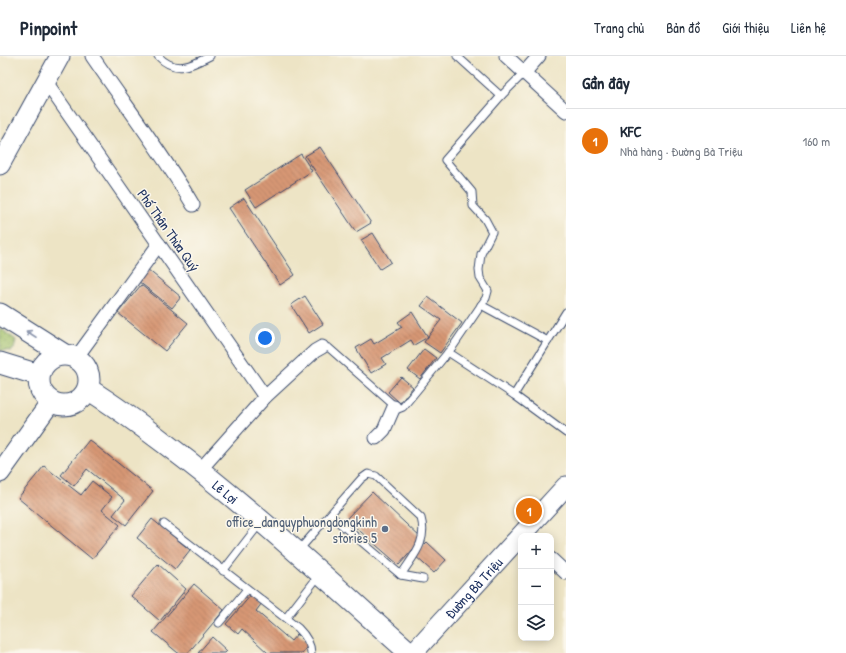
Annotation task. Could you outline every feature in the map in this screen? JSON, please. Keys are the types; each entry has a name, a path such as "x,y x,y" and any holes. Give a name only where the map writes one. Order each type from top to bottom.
{"main road":[{"path":"0,165 60,56"},
{"path":"0,314 83,364 88,371 88,389 83,397 68,405 51,402 43,395 41,391 38,375 41,367 54,356 69,356"},
{"path":"0,364 38,375"},
{"name":"Lê Lợi","path":"88,389 114,405 200,470 262,520 411,653"},
{"path":"0,473 51,402"},
{"name":"Đường Bà Triệu","path":"524,533 566,486"},
{"name":"Đường Bà Triệu","path":"411,653 518,539"}],"street":[{"path":"92,56 121,100 172,170 193,206"},
{"path":"506,56 566,110"},
{"path":"524,73 539,56"},
{"name":"Phố Thân Thừa Quý","path":"46,82 265,397"},
{"path":"69,356 159,244"},
{"path":"200,470 265,397 315,351 322,347"},
{"path":"376,438 384,430 394,407"},
{"path":"554,562 566,573"}],"lane":[{"path":"158,56 173,67 180,68 210,56"},
{"path":"457,56 501,96"},
{"path":"322,347 329,348 398,409 402,407 448,352 481,305 488,291 480,278 480,261 492,232 485,219 472,206 472,192 445,160 501,96 524,73"},
{"path":"481,305 548,341"},
{"path":"514,395 566,312"},
{"path":"448,352 514,395 566,433"},
{"path":"297,552 361,479 368,474 376,476 421,518 423,525 423,540 401,575"},
{"path":"330,515 401,575 423,579"},
{"path":"223,571 262,520"},
{"path":"164,524 223,571 286,618 306,637 311,648 311,653"},
{"path":"286,618 320,573"},
{"path":"219,623 247,589"}],"green space":[{"path":"0,328 16,340 14,349 11,351 0,350"}],"building":[{"path":"320,147 371,223 356,232 305,156"},
{"path":"301,154 312,171 256,207 245,190"},
{"path":"244,198 295,275 280,285 229,208"},
{"path":"373,233 391,262 380,269 361,240"},
{"path":"147,269 181,297 172,308 138,281"},
{"path":"141,285 188,323 165,351 118,313"},
{"path":"305,296 323,324 309,333 291,305"},
{"path":"428,297 462,323 440,353 424,342 441,320 421,306"},
{"path":"412,312 428,337 414,345 411,340 382,358 386,364 371,373 356,348 371,339 374,344 402,327 398,322"},
{"path":"424,349 436,358 420,379 408,370"},
{"path":"401,377 413,387 400,403 388,392"},
{"path":"89,440 153,491 126,525 113,515 125,500 87,469 74,486 61,475"},
{"path":"44,466 81,495 92,481 112,497 102,510 120,525 92,559 18,498"},
{"name":"office_danguyphuongdongkinh stories 5","path":"372,492 422,539 399,565 346,519"},
{"path":"152,519 190,550 175,569 137,538"},
{"path":"427,542 446,560 434,573 414,555"},
{"path":"158,564 186,589 160,621 131,596"},
{"path":"194,584 224,610 188,653 178,653 153,632"},
{"path":"252,594 262,603 256,611 291,641 297,634 309,644 302,653 268,653 242,629 238,634 226,624"},
{"path":"212,637 227,651 225,653 198,653"}],"place":[{"name":"KFC","path":"529,511"},
{"name":"office_danguyphuongdongkinh stories 5","path":"385,529"}]}
